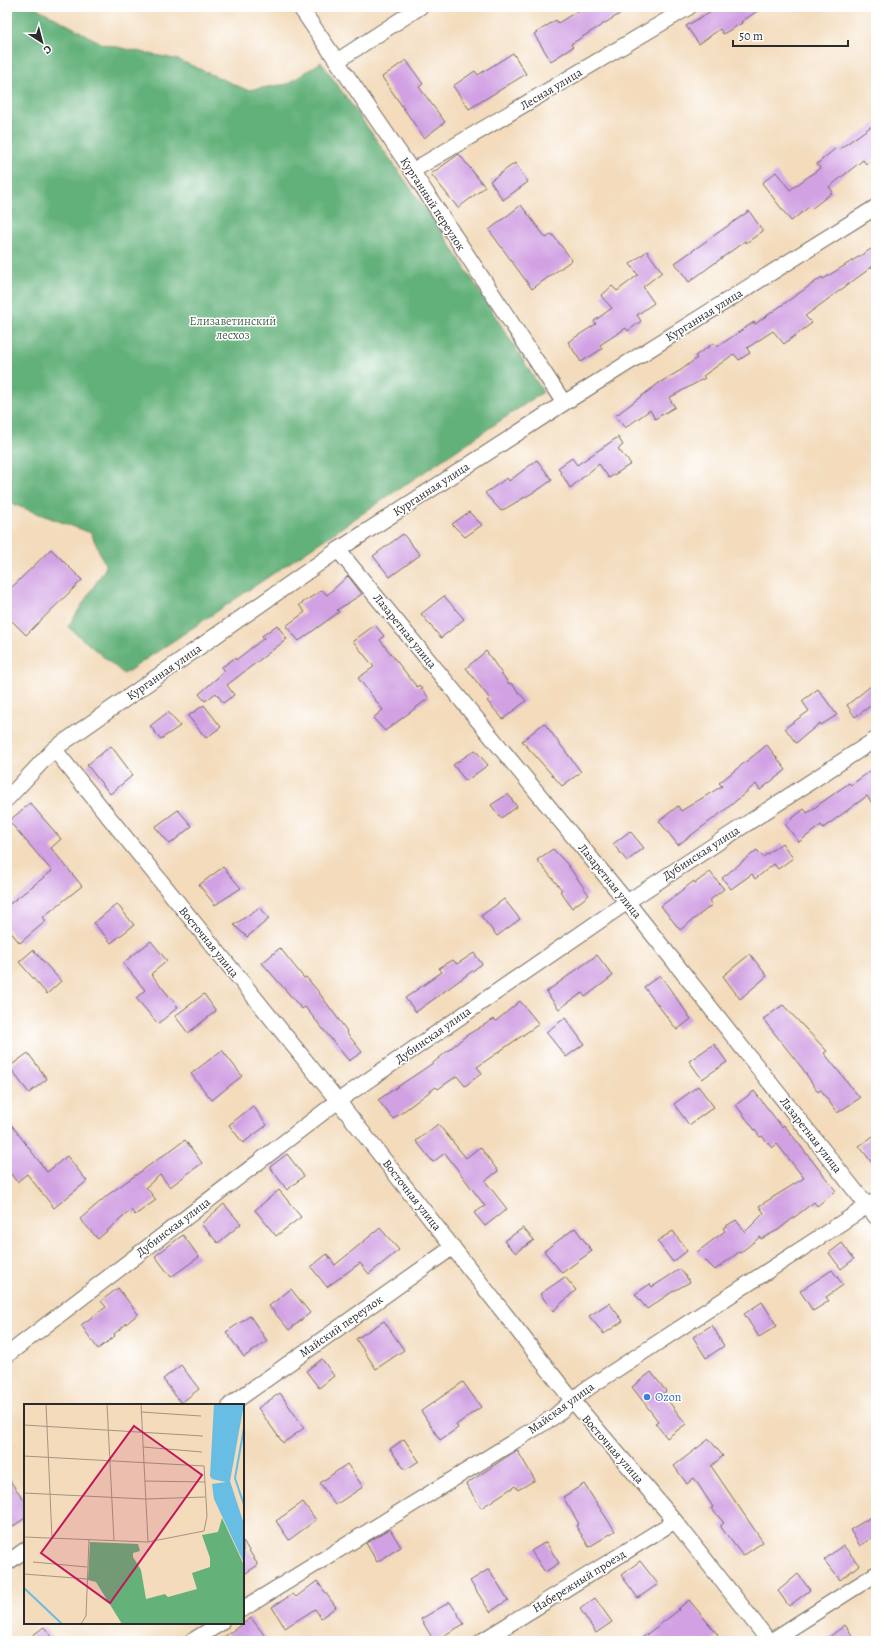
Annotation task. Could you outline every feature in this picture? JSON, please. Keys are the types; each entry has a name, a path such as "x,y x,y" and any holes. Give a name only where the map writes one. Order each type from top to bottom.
{"street":[{"name":"Курганный переулок","path":"300,7 412,171 564,403"},
{"path":"337,62 420,7"},
{"name":"Лесная улица","path":"412,171 689,7"},
{"name":"Курганная улица","path":"7,799 54,749 338,550 564,403 876,207"},
{"name":"Лазаретная улица","path":"338,550 627,902 873,1208"},
{"name":"Дубинская улица","path":"7,1355 338,1101 627,902 876,739"},
{"name":"Восточная улица","path":"54,749 338,1101 573,1401 675,1521 770,1641"},
{"name":"Майская улица","path":"244,1608 554,1416 585,1390 873,1208"},
{"name":"Майский переулок","path":"231,1404 453,1247"},
{"name":"Набережный проезд","path":"482,1641 675,1521"},
{"path":"7,1563 24,1551"},
{"path":"770,1641 876,1574"},
{"path":"192,1641 219,1624"}],"green space":[{"name":"Елизаветинский лесхоз","path":"7,7 35,7 103,44 179,60 247,90 288,84 321,62 444,235 543,392 124,674 68,627 106,567 91,533 7,502"}],"building":[{"path":"584,7 631,7 571,44 573,47 551,61 534,34 556,20 558,23"},
{"path":"718,7 763,7 741,22 742,23 723,34 720,29 699,44 686,26"},
{"path":"513,53 526,74 469,109 453,86 475,71 478,75"},
{"path":"406,60 423,84 419,87 445,122 424,138 382,77"},
{"path":"876,123 876,157 866,164 863,160 829,187 833,192 811,209 809,207 791,221 762,183 776,172 790,190 820,168 817,164 836,148 838,150"},
{"path":"459,154 485,187 458,208 431,174"},
{"path":"515,163 528,182 503,200 490,181"},
{"path":"521,205 546,238 552,234 572,260 532,289 489,230"},
{"path":"749,211 763,231 746,243 745,241 689,282 675,263"},
{"path":"876,246 876,264 805,316 812,323 784,344 773,331 747,348 750,353 739,360 734,354 703,376 705,378 669,398 675,407 655,419 650,410 625,428 615,416 659,383 681,370 697,358 695,356 714,343 717,347 754,322 755,324 822,277 823,279"},
{"path":"647,251 662,272 643,287 654,303 637,315 641,321 628,331 626,328 600,345 602,349 581,362 568,342 596,324 594,321 612,308 601,296 612,286 617,291 638,275 630,264"},
{"path":"618,437 623,445 618,449 631,464 609,478 599,464 570,488 558,468 572,458 577,465"},
{"path":"537,460 552,480 501,511 485,493 507,478 509,481"},
{"path":"469,512 482,525 465,537 452,524"},
{"path":"403,534 420,555 390,577 373,556"},
{"path":"51,549 82,580 26,635 7,616 7,592"},
{"path":"348,576 362,594 337,610 339,612 299,641 286,626 305,612 299,605 322,590 327,595"},
{"path":"444,596 464,619 441,638 421,614"},
{"path":"277,625 287,639 227,685 234,695 223,703 216,693 205,701 199,694 225,671 222,667 235,658 236,660 264,638 262,636"},
{"path":"375,625 384,636 380,640 417,687 419,685 429,698 385,731 373,718 383,710 358,678 374,667 353,641"},
{"path":"486,651 509,684 511,683 526,701 503,719 487,701 490,699 466,668"},
{"path":"876,682 876,702 855,717 847,705"},
{"path":"818,689 837,715 821,725 820,723 796,743 785,728 809,711 802,701"},
{"path":"204,705 221,727 206,738 188,716"},
{"path":"168,712 180,726 161,739 150,726"},
{"path":"544,723 581,772 562,786 522,741"},
{"path":"767,745 786,770 760,790 756,784 725,810 678,845 659,821 678,806 681,811 722,786 719,783"},
{"path":"111,746 133,775 110,794 87,765"},
{"path":"475,750 488,765 466,781 453,765"},
{"path":"876,767 876,808 867,796 823,828 821,825 799,842 785,824 804,809 807,813 849,783 851,785"},
{"path":"508,794 517,807 501,818 491,805"},
{"path":"30,803 61,839 51,848 82,886 43,917 46,921 20,943 7,928 7,906 52,871 9,821"},
{"path":"178,810 192,826 170,844 155,827"},
{"path":"630,831 644,848 627,861 613,844"},
{"path":"782,843 793,858 778,869 774,864 755,879 752,874 731,889 722,878 757,850 763,857"},
{"path":"553,849 567,864 589,895 572,908 560,891 562,890 537,860"},
{"path":"223,867 241,888 215,905 199,885"},
{"path":"710,872 724,889 709,901 712,905 680,930 661,906 694,881 695,883"},
{"path":"504,899 520,919 497,936 481,916"},
{"path":"117,904 134,925 111,943 94,923"},
{"path":"260,907 269,919 247,937 234,925"},
{"path":"151,941 167,961 151,974 178,1007 158,1024 136,998 145,990 123,963"},
{"path":"280,948 304,978 306,977 317,990 347,1031 346,1032 362,1052 349,1061 305,1007 302,1009 262,963"},
{"path":"33,950 61,981 47,994 19,962"},
{"path":"474,953 482,964 416,1012 405,998 442,972 439,968 453,960 457,964"},
{"path":"750,954 767,976 740,999 723,976"},
{"path":"597,955 613,976 585,997 582,993 559,1009 546,992"},
{"path":"660,975 691,1019 677,1030 644,987"},
{"path":"204,994 216,1011 188,1033 175,1016"},
{"path":"520,1001 539,1024 477,1067 482,1073 465,1086 457,1076 438,1089 436,1087 393,1119 378,1100 433,1063 467,1035 494,1019 496,1021"},
{"path":"783,1005 827,1051 824,1053 860,1098 837,1113 821,1090 818,1092 802,1068 763,1019"},
{"path":"565,1018 584,1044 566,1057 546,1032"},
{"path":"714,1044 727,1062 702,1079 689,1061"},
{"path":"222,1050 242,1076 212,1100 191,1074"},
{"path":"28,1053 47,1079 29,1093 9,1067"},
{"path":"698,1086 714,1107 689,1125 674,1104"},
{"path":"754,1091 782,1127 784,1125 836,1191 817,1206 814,1202 778,1230 761,1239 760,1237 715,1270 697,1252 725,1231 723,1228 736,1220 745,1232 764,1213 759,1206 804,1178 777,1144 772,1148 762,1136 760,1137 736,1105"},
{"path":"253,1106 267,1125 243,1143 229,1125"},
{"path":"7,1119 47,1172 67,1156 87,1181 54,1208 27,1174 17,1182 7,1169"},
{"path":"438,1124 466,1158 480,1147 498,1171 485,1181 507,1209 485,1226 474,1213 485,1206 445,1153 433,1162 416,1141"},
{"path":"876,1134 876,1168 859,1146"},
{"path":"185,1140 202,1163 170,1187 160,1175 146,1187 156,1200 135,1215 131,1210 98,1239 80,1219 109,1194"},
{"path":"287,1154 304,1176 287,1190 270,1167"},
{"path":"279,1190 301,1217 276,1236 255,1210"},
{"path":"224,1204 241,1224 218,1243 201,1224"},
{"path":"380,1228 399,1250 369,1274 360,1263 327,1287 311,1267 327,1254 335,1265"},
{"path":"523,1228 534,1240 516,1253 504,1241"},
{"path":"575,1228 592,1251 562,1273 544,1251"},
{"path":"673,1231 687,1251 673,1262 657,1241"},
{"path":"183,1235 199,1257 171,1277 155,1256"},
{"path":"842,1243 854,1259 841,1269 829,1253"},
{"path":"680,1269 690,1282 647,1309 635,1294 650,1284 652,1287"},
{"path":"832,1270 843,1285 826,1297 829,1301 813,1311 800,1291"},
{"path":"565,1277 576,1290 553,1311 540,1294"},
{"path":"118,1288 138,1314 114,1334 115,1336 98,1349 81,1325 106,1307 101,1301"},
{"path":"291,1289 310,1313 289,1330 269,1306"},
{"path":"762,1302 777,1326 759,1337 744,1314"},
{"path":"609,1303 623,1321 604,1334 589,1316"},
{"path":"250,1316 267,1341 244,1357 226,1332"},
{"path":"384,1321 404,1350 376,1369 356,1339"},
{"path":"712,1325 724,1346 706,1358 693,1337"},
{"path":"322,1359 334,1376 319,1388 306,1371"},
{"path":"181,1365 199,1389 181,1403 163,1379"},
{"path":"651,1372 666,1391 663,1394 686,1424 667,1438 655,1423 658,1421 632,1387"},
{"path":"463,1382 481,1407 456,1425 458,1428 440,1440 421,1411"},
{"path":"280,1393 304,1428 283,1443 258,1408"},
{"path":"404,1439 419,1461 405,1470 390,1449"},
{"path":"709,1439 723,1456 711,1466 763,1542 743,1556 720,1526 724,1523 711,1508 713,1507 694,1478 687,1484 674,1466"},
{"path":"517,1450 535,1480 518,1490 515,1486 481,1508 466,1484"},
{"path":"347,1464 363,1487 335,1505 320,1483"},
{"path":"7,1477 24,1500 24,1519 12,1527 7,1520"},
{"path":"584,1484 615,1531 589,1547 576,1526 579,1524 563,1497"},
{"path":"303,1502 316,1520 289,1540 276,1521"},
{"path":"876,1514 876,1535 860,1546 850,1530"},
{"path":"390,1529 401,1547 377,1562 366,1543"},
{"path":"546,1542 559,1563 545,1572 531,1551"},
{"path":"244,1543 258,1565 244,1574"},
{"path":"843,1545 859,1565 840,1580 824,1560"},
{"path":"640,1561 658,1584 638,1598 621,1575"},
{"path":"489,1569 508,1600 490,1612 470,1581"},
{"path":"798,1574 810,1590 789,1606 778,1591"},
{"path":"317,1581 336,1607 321,1618 315,1609 285,1628 272,1607 293,1594 296,1597"},
{"path":"595,1598 612,1622 596,1633 580,1609"},
{"path":"689,1600 718,1635 711,1641 638,1641 679,1610 678,1609"},
{"path":"450,1602 464,1624 434,1641 421,1619"},
{"path":"251,1618 269,1641 218,1641 244,1624"},
{"path":"845,1625 856,1641 824,1641"},
{"path":"44,1627 55,1641 25,1641"}],"place":[{"name":"Ozon","path":"647,1397"}]}
